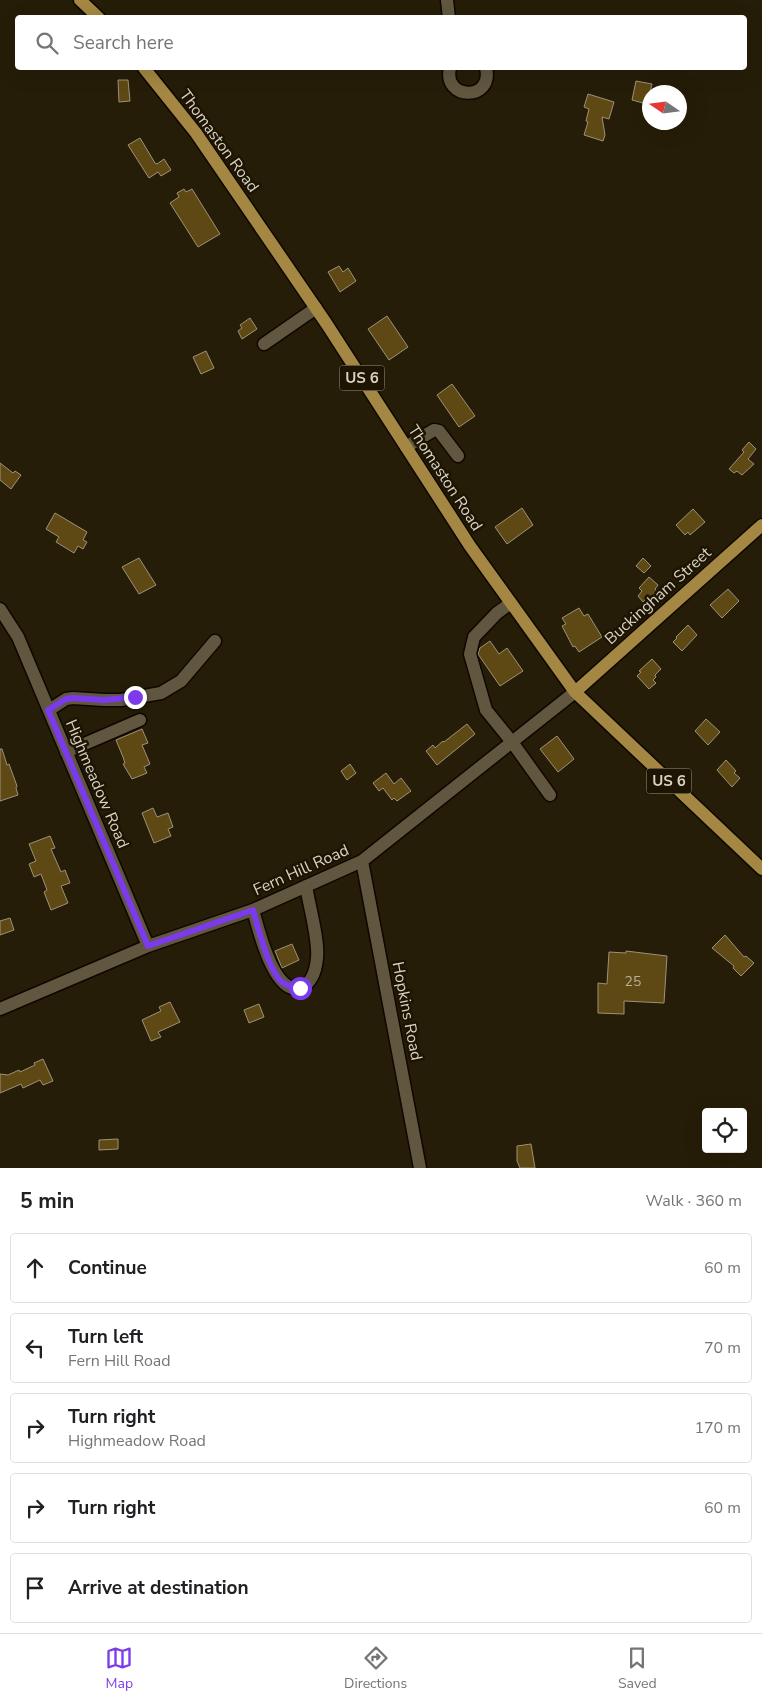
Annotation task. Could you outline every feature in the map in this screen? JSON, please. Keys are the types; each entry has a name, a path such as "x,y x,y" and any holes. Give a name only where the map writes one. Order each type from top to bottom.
{"main road":[{"path":"80,0 96,15"},
{"name":"Thomaston Road","path":"146,70 196,133 316,308 470,546 575,692 762,869"},
{"name":"Buckingham Street","path":"575,692 762,525"}],"street":[{"path":"447,0 449,15"},
{"path":"450,70 452,85 457,90 466,94 479,90 484,86 486,70"},
{"path":"264,344 316,308"},
{"path":"406,447 434,430 439,430 458,456"},
{"path":"511,603 497,613 474,637 470,654 486,710 512,742 550,795"},
{"name":"Highmeadow Road","path":"0,609 18,638 148,946"},
{"path":"48,710 66,699 122,700 161,693 181,681 214,642"},
{"name":"Fern Hill Road","path":"0,1009 148,946 253,910 362,861 575,692"},
{"path":"66,752 140,720"},
{"name":"Hopkins Road","path":"362,861 420,1168"},
{"path":"253,910 272,968 281,982 291,987 300,988 310,982 314,974 317,958 317,947 306,886"}],"building":[{"path":"118,80 128,80 130,101 119,102"},
{"path":"636,81 652,84 642,85 642,103 632,100"},
{"path":"588,94 614,102 609,119 602,117 605,135 603,141 584,135 589,109 584,107"},
{"path":"140,138 155,163 157,164 164,159 171,170 161,176 158,172 149,178 128,145"},
{"path":"184,189 186,192 192,189 220,234 198,247 170,203 179,197 177,193"},
{"path":"339,266 343,272 348,268 356,281 340,292 328,272"},
{"path":"387,316 408,347 389,360 368,329"},
{"path":"250,318 257,329 242,339 238,331 242,328 240,325"},
{"path":"206,351 214,368 201,374 193,357"},
{"path":"452,384 475,416 459,427 437,395"},
{"path":"749,442 756,449 748,459 754,464 742,475 737,471 734,473 729,469 744,452 742,450"},
{"path":"0,463 13,473 15,471 21,475 11,489 0,480"},
{"path":"522,508 533,525 507,544 495,527"},
{"path":"693,509 705,522 690,535 688,532 685,535 676,525"},
{"path":"55,513 87,532 83,540 87,542 83,549 78,546 74,553 56,542 59,537 46,529"},
{"path":"139,558 156,585 139,594 122,567"},
{"path":"643,558 651,566 644,573 636,566"},
{"path":"649,577 658,585 655,589 657,591 651,598 649,596 643,602 638,596 642,591 639,588"},
{"path":"728,589 739,601 722,618 710,605"},
{"path":"579,608 584,616 588,614 602,637 579,652 575,646 573,647 562,626 566,624 562,618"},
{"path":"688,625 697,635 682,651 673,642"},
{"path":"490,641 499,654 507,648 523,671 500,686 478,654 480,648"},
{"path":"652,659 661,669 653,680 656,683 649,689 637,676 641,672 639,671"},
{"path":"706,719 720,732 708,745 695,731"},
{"path":"467,724 475,734 437,765 426,751 433,745 435,748"},
{"path":"142,729 148,743 142,745 150,764 144,767 147,773 132,779 123,764 125,763 116,740"},
{"path":"557,736 574,759 558,772 540,749"},
{"path":"0,749 2,749 7,765 9,764 17,786 18,795 0,801"},
{"path":"726,760 736,771 734,773 740,778 732,787 717,770"},
{"path":"350,764 356,773 347,780 341,771"},
{"path":"386,773 394,784 401,778 411,791 397,801 394,798 392,800 383,788 379,791 373,783"},
{"path":"153,808 157,817 168,813 173,827 168,829 171,836 154,843 142,813"},
{"path":"50,836 55,848 51,849 61,872 65,870 70,883 61,886 68,903 51,910 44,892 47,890 41,874 34,877 29,864 36,861 29,844"},
{"path":"10,918 14,930 0,935 0,921"},
{"path":"725,935 744,957 746,956 754,963 741,976 733,968 734,966 712,948"},
{"path":"292,944 299,960 282,968 275,951"},
{"path":"626,951 667,956 664,1003 624,1001 624,1014 598,1013 598,983 607,984 609,952 626,953"},
{"path":"170,1002 180,1022 158,1032 161,1037 151,1041 142,1020 161,1011 159,1007"},
{"path":"259,1004 264,1017 249,1023 244,1010"},
{"path":"43,1059 53,1081 43,1085 40,1080 23,1088 21,1084 0,1093 0,1074 8,1075 19,1070 20,1072"},
{"path":"118,1139 118,1149 99,1150 99,1140"},
{"path":"531,1144 535,1168 520,1168 517,1161 517,1146"}],"route":[{"path":"135,697 122,700 66,699 48,710 148,946 253,910 272,968 281,982 291,987 300,988"}]}
